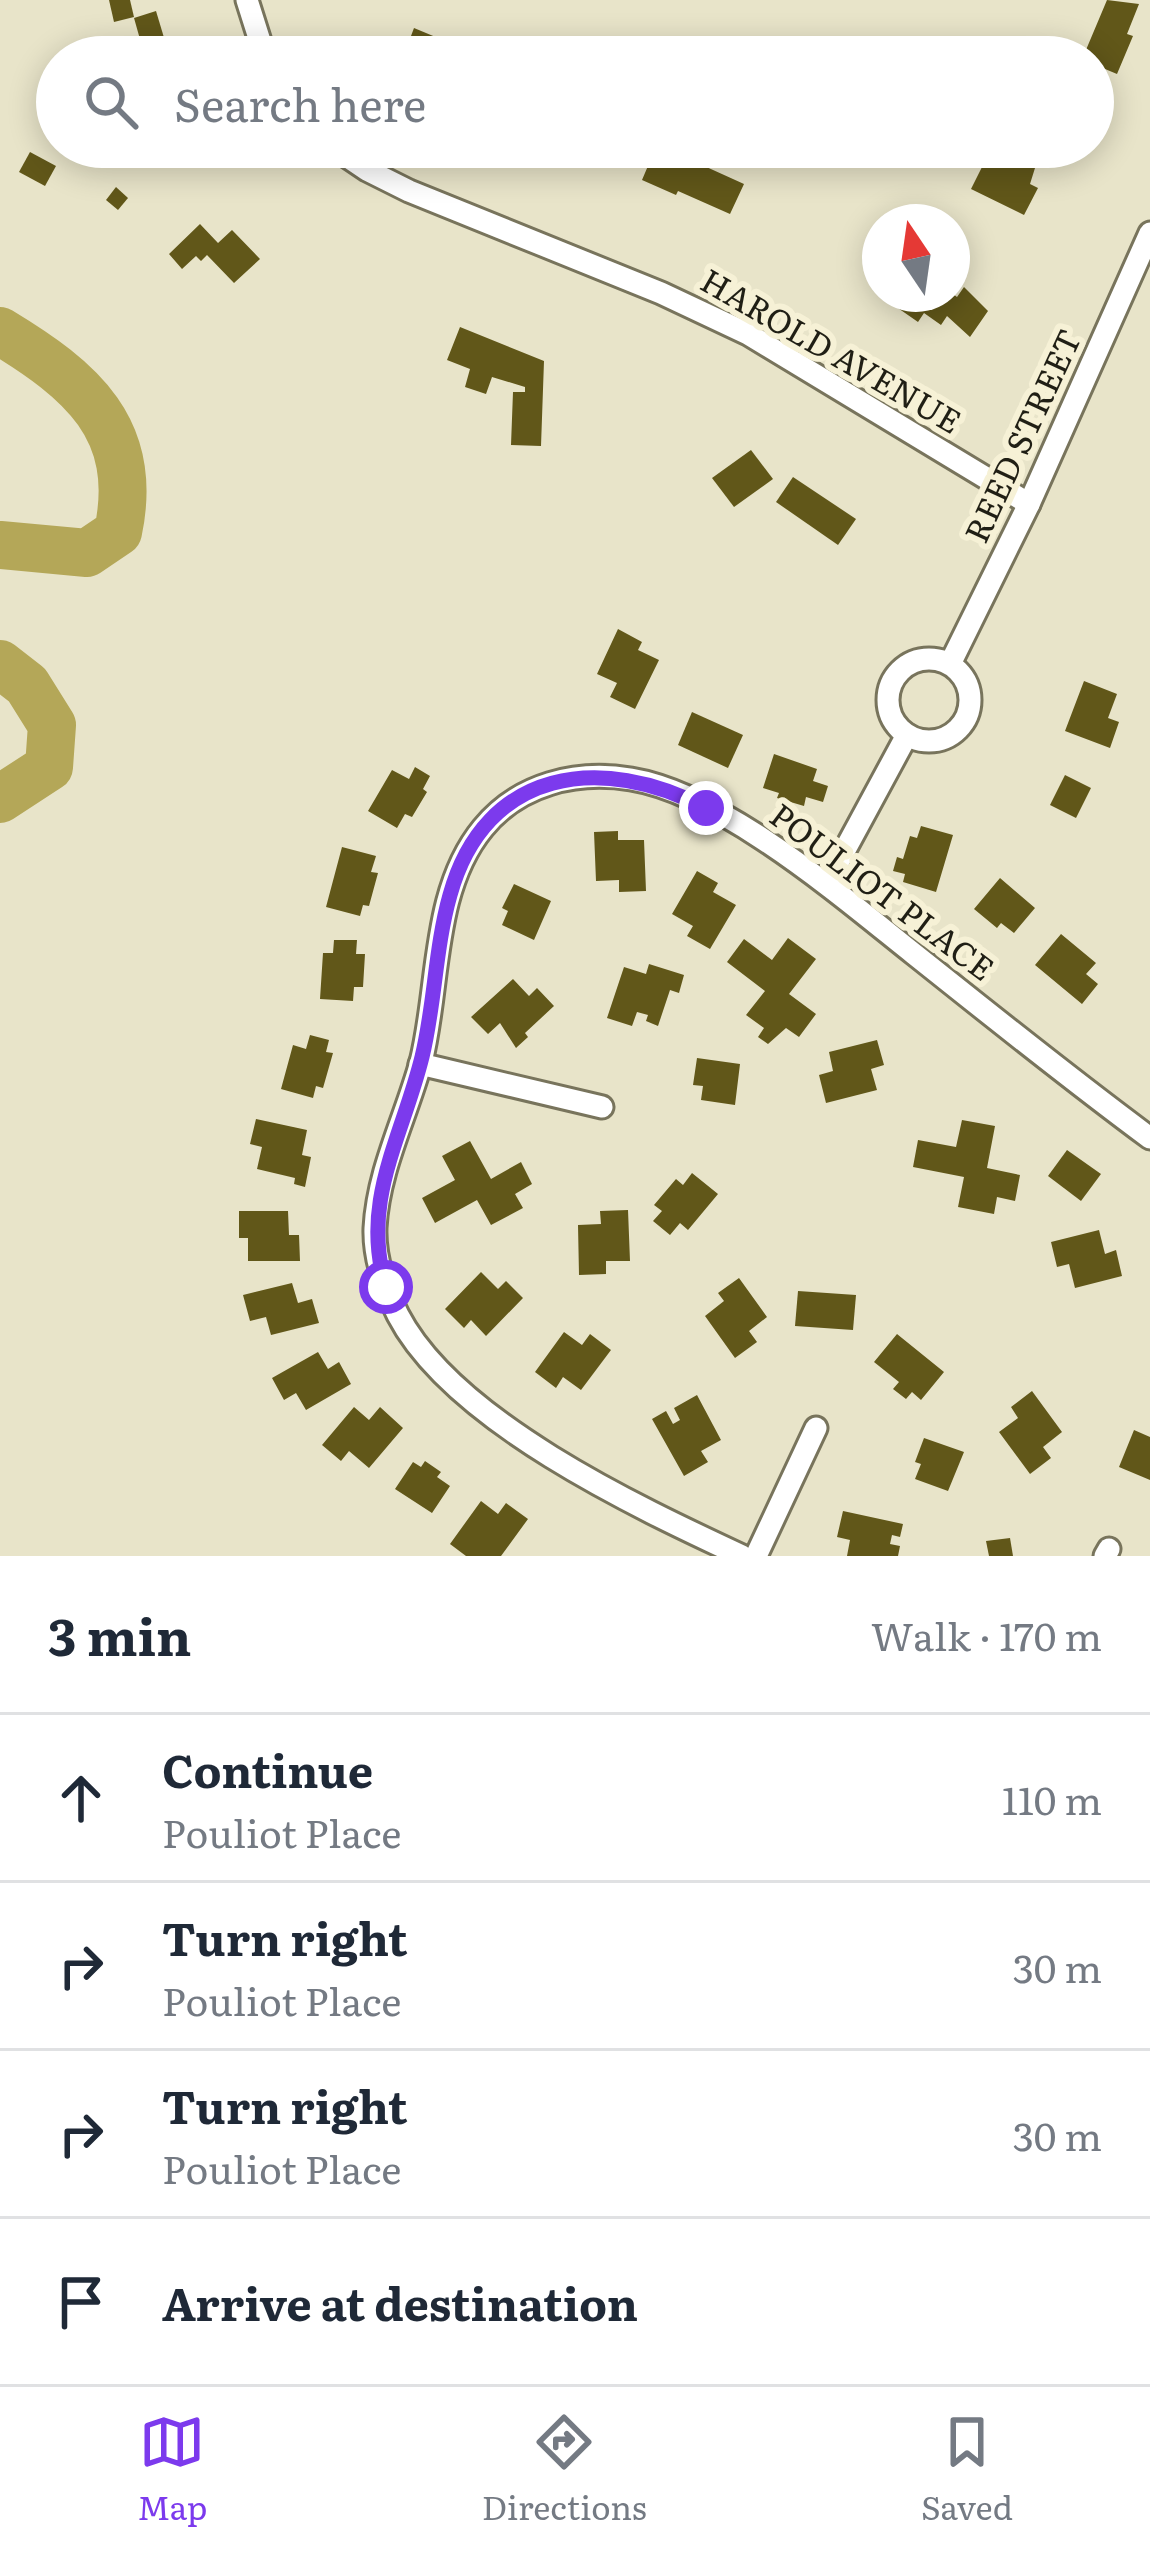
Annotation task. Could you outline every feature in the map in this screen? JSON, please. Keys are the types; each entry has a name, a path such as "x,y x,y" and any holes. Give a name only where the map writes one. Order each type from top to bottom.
{"street":[{"path":"247,0 258,36"},
{"name":"HAROLD AVENUE","path":"364,168 409,191 662,292 748,334 1029,504"},
{"name":"REED STREET","path":"950,664 1029,504 1150,233"},
{"path":"919,659 950,664 969,690 964,721 938,740 907,735 889,709 893,678 919,659"},
{"path":"826,883 907,735"},
{"name":"POULIOT PLACE","path":"742,1556 612,1490 491,1415 436,1368 407,1332 380,1267 375,1228 387,1162 420,1064 450,896 484,827 502,808 535,789 580,777 656,784 737,826 826,883 1150,1138"},
{"path":"420,1064 602,1107"},
{"path":"757,1556 816,1428"}],"building":[{"path":"109,0 130,0 134,17 114,22"},
{"path":"1107,0 1139,4 1127,34 1133,36 1117,74 1114,36 1092,36"},
{"path":"156,11 164,36 139,36 134,18"},
{"path":"30,152 36,155 36,168 55,168 45,186 19,172"},
{"path":"647,168 709,168 744,184 730,214 642,180"},
{"path":"982,168 1035,168 1030,184 1038,188 1024,215 971,189"},
{"path":"116,187 128,198 118,210 106,200"},
{"path":"200,224 218,243 232,230 260,259 234,283 207,255 201,261 196,256 182,269 169,254"},
{"path":"970,293 988,311 970,337 947,316 941,325 924,313 918,322 904,312 970,312"},
{"path":"460,327 544,361 541,446 511,445 513,392 525,392 525,387 492,377 486,394 465,387 470,369 447,360"},
{"path":"751,450 773,479 734,507 712,478"},
{"path":"793,477 856,519 838,545 776,502"},
{"path":"618,629 642,642 638,650 659,660 635,709 610,697 617,683 597,674"},
{"path":"1084,681 1117,694 1108,718 1119,722 1110,748 1065,731"},
{"path":"692,712 743,735 728,768 678,745"},
{"path":"774,754 817,769 813,781 828,786 823,802 806,797 804,806 763,788"},
{"path":"415,767 430,776 423,789 427,792 412,817 405,814 397,828 368,811 392,770 409,779"},
{"path":"1065,775 1091,788 1076,818 1050,805"},
{"path":"921,826 953,835 936,892 903,882 905,874 893,871 897,857 903,859 910,836 917,838"},
{"path":"618,831 618,840 644,840 646,891 619,892 619,880 596,881 594,832"},
{"path":"342,847 376,856 371,872 378,873 369,906 363,905 360,916 326,907"},
{"path":"697,871 718,883 713,892 736,905 710,949 687,936 693,926 672,914"},
{"path":"1000,878 1035,908 1014,933 1001,923 997,928 974,909"},
{"path":"514,884 551,901 534,940 502,925 508,911 502,908"},
{"path":"1061,934 1096,963 1086,974 1098,984 1082,1004 1035,965"},
{"path":"788,938 816,959 789,994 816,1014 799,1037 786,1028 768,1044 758,1037 764,1028 746,1015 765,991 727,962 744,939 772,960"},
{"path":"334,940 357,940 356,954 365,954 363,987 354,987 353,1001 320,999 323,953 333,953"},
{"path":"649,964 684,975 679,993 670,990 658,1026 646,1021 648,1015 637,1012 632,1026 607,1018 624,967 646,974"},
{"path":"513,979 529,996 537,988 554,1006 516,1048 500,1023 488,1034 471,1017"},
{"path":"310,1035 329,1040 326,1052 333,1053 323,1088 316,1086 313,1098 281,1089 293,1045 306,1049"},
{"path":"877,1040 884,1065 871,1069 877,1090 826,1103 819,1075 833,1071 829,1052"},
{"path":"697,1058 740,1064 735,1105 701,1100 703,1086 693,1085"},
{"path":"256,1119 307,1130 302,1155 311,1157 305,1187 294,1184 295,1178 257,1169 262,1147 250,1144"},
{"path":"962,1120 995,1126 987,1168 1020,1175 1015,1201 997,1197 994,1214 958,1207 964,1177 913,1167 918,1140 956,1147"},
{"path":"470,1141 491,1179 521,1162 532,1184 515,1194 523,1208 491,1225 477,1200 435,1223 422,1198 455,1180 442,1156"},
{"path":"1067,1150 1101,1174 1081,1201 1048,1176"},
{"path":"692,1173 718,1194 688,1230 680,1223 670,1235 653,1221 662,1211 654,1205 676,1179 683,1185"},
{"path":"628,1210 630,1261 606,1261 606,1274 579,1275 578,1225 601,1224 600,1211"},
{"path":"239,1211 288,1211 289,1235 299,1235 300,1261 248,1261 248,1238 239,1238"},
{"path":"1099,1230 1105,1254 1116,1250 1122,1276 1075,1288 1069,1264 1057,1267 1051,1242"},
{"path":"481,1272 498,1289 506,1281 523,1298 486,1336 471,1320 464,1328 445,1309"},
{"path":"739,1278 767,1317 749,1331 757,1342 735,1358 705,1316 724,1301 718,1293"},
{"path":"292,1283 298,1303 312,1299 319,1323 271,1335 266,1317 250,1321 243,1295"},
{"path":"798,1291 856,1295 853,1330 795,1326"},
{"path":"564,1332 582,1345 590,1334 611,1350 581,1390 563,1377 556,1388 535,1372"},
{"path":"897,1334 944,1372 921,1400 912,1392 906,1399 893,1389 899,1382 874,1362"},
{"path":"318,1352 328,1369 339,1362 351,1384 306,1410 296,1393 284,1400 272,1378"},
{"path":"1032,1391 1062,1432 1043,1447 1051,1458 1030,1474 999,1432 1018,1418 1011,1407"},
{"path":"697,1395 721,1440 701,1451 708,1462 684,1476 652,1419 666,1411 673,1424 680,1420 674,1408"},
{"path":"354,1407 369,1420 380,1407 403,1428 369,1468 349,1451 341,1461 322,1445"},
{"path":"1134,1430 1150,1437 1150,1480 1119,1467"},
{"path":"924,1438 964,1452 948,1491 915,1479 921,1464 915,1462"},
{"path":"425,1461 450,1486 432,1513 395,1489 413,1462 421,1467"},
{"path":"481,1501 498,1514 506,1503 528,1519 501,1556 466,1556 450,1544"},
{"path":"843,1511 903,1524 900,1537 892,1535 890,1544 900,1546 898,1556 847,1556 850,1540 837,1537"},
{"path":"1010,1538 1013,1556 989,1556 986,1541"}],"waterway":[{"path":"0,331 56,369 98,411 112,436 123,496 118,532 87,553 0,545"},
{"path":"0,664 27,685 52,725 49,767 0,799"}],"route":[{"path":"386,1287 376,1249 379,1203 429,1026 450,896 470,846 502,808 518,797 580,777 656,784 706,808"}]}
